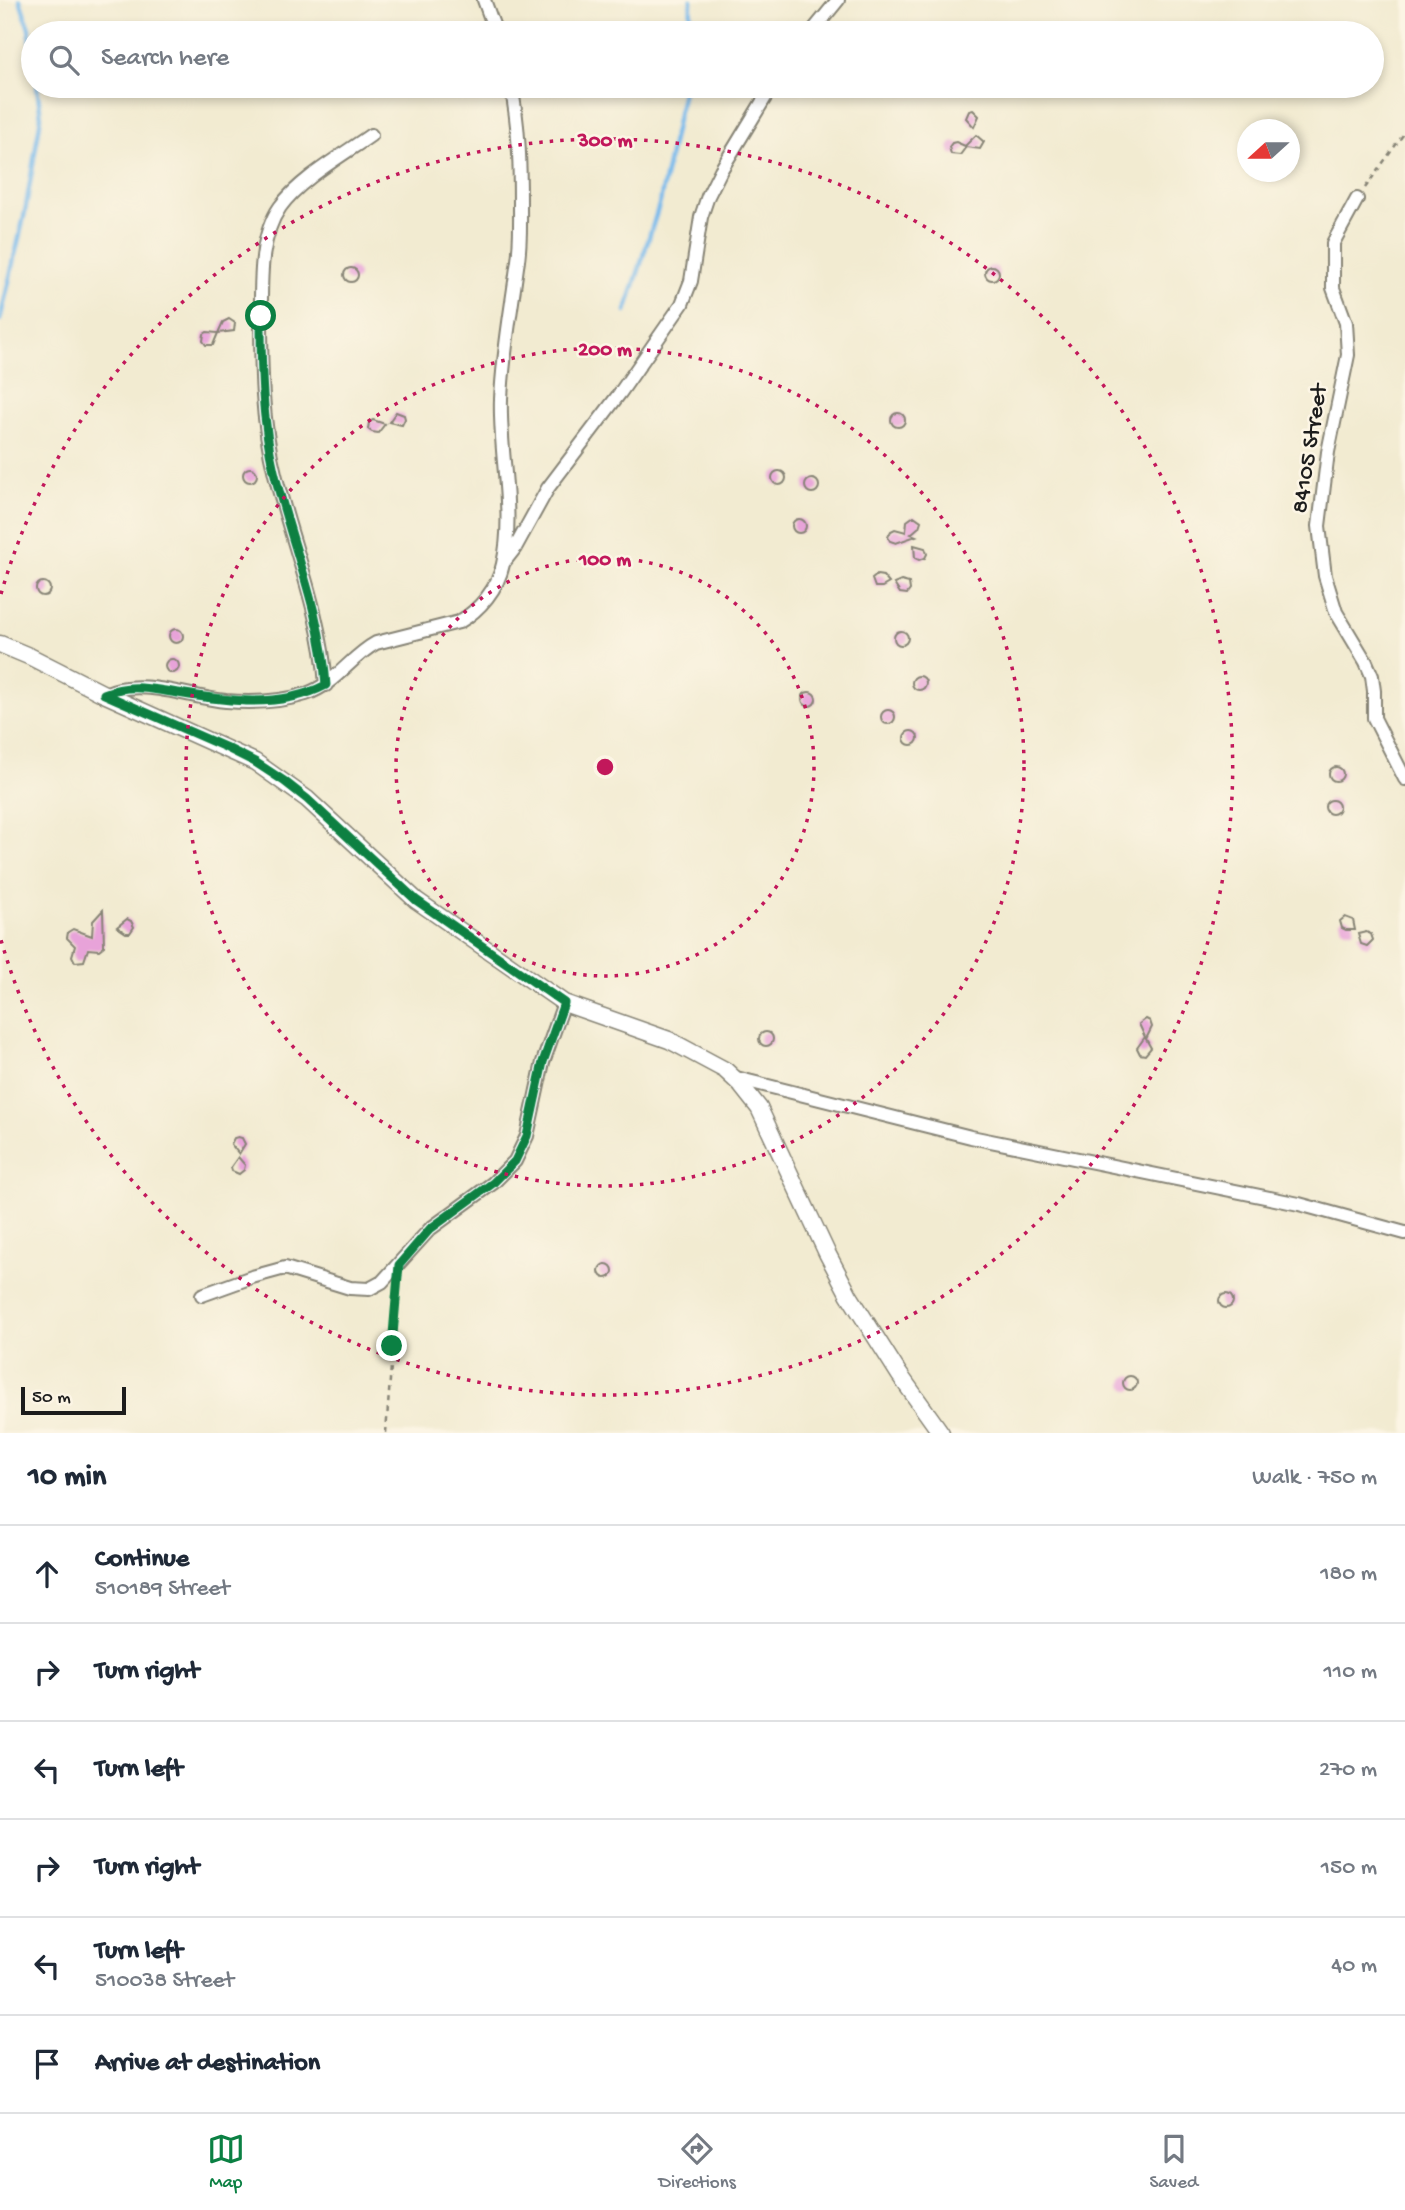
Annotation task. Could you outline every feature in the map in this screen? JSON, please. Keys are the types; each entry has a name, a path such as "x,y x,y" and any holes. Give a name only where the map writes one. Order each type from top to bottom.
{"street":[{"path":"484,0 492,21"},
{"path":"821,21 838,0"},
{"path":"104,694 131,686 227,701 267,701 304,694 326,685 365,649 376,643 459,622 469,616 488,596 498,579 503,562 507,518 501,397 505,335 517,267 520,222 519,144 513,98"},
{"path":"503,562 515,548 553,480 620,393 682,304 691,281 699,229 708,196 765,98"},
{"path":"326,685 318,629 267,436 261,366 261,278 269,231 281,205 297,189 371,135"},
{"name":"84105 Street","path":"1357,199 1333,243 1333,288 1346,323 1348,355 1328,452 1319,526 1325,576 1336,612 1372,676 1374,718 1405,779"},
{"path":"0,644 255,762 307,799 416,900 564,1003 669,1040 706,1058 732,1076 766,1119 796,1188 849,1295 899,1374 941,1433"},
{"path":"202,1295 285,1268 350,1288 369,1289 382,1283 430,1229 493,1183 515,1161 527,1136 543,1062 564,1003"},
{"path":"732,1076 971,1137 1299,1204 1405,1233"}],"path":[{"path":"1357,199 1405,132"},
{"path":"386,1433 399,1265"}],"building":[{"path":"973,110 979,116 974,127 966,118 969,111"},
{"path":"976,135 984,142 980,149 966,147 960,155 951,154 949,147 952,143 965,146"},
{"path":"992,266 997,268 997,278 992,280 987,278 985,273 987,268"},
{"path":"351,268 356,270 356,280 351,282 346,280 344,275 346,270"},
{"path":"229,319 235,323 234,331 218,333 223,322"},
{"path":"207,332 218,333 213,345 206,345 203,341"},
{"path":"396,412 404,415 402,425 389,422"},
{"path":"898,413 903,415 903,425 898,427 893,425 891,420 893,415"},
{"path":"373,420 385,424 378,433 368,429 369,422"},
{"path":"250,468 255,470 255,480 250,482 245,480 243,475 245,470"},
{"path":"779,471 784,473 784,483 779,485 774,483 772,478 774,473"},
{"path":"812,479 817,481 817,491 812,493 807,491 805,486 807,481"},
{"path":"914,516 921,521 911,534 916,536 896,543 890,541 888,537 891,531 895,529 906,532 907,521"},
{"path":"799,519 804,521 804,531 799,533 794,531 792,526 794,521"},
{"path":"914,545 925,548 925,558 915,558"},
{"path":"877,575 883,576 889,583 875,587 872,579"},
{"path":"901,581 909,583 910,590 907,594 900,593 894,584"},
{"path":"43,582 48,584 48,594 43,596 38,594 36,589 38,584"},
{"path":"176,629 181,631 181,641 176,643 171,641 169,636 171,631"},
{"path":"901,631 906,633 906,643 901,645 896,643 894,638 896,633"},
{"path":"172,659 177,661 177,671 172,673 167,671 165,666 167,661"},
{"path":"919,676 924,678 924,688 919,690 914,688 912,683 914,678"},
{"path":"809,692 814,694 814,704 809,706 804,704 802,699 804,694"},
{"path":"888,710 893,712 893,722 888,724 883,722 881,717 883,712"},
{"path":"911,731 916,733 916,743 911,745 906,743 904,738 906,733"},
{"path":"1336,767 1341,769 1341,779 1336,781 1331,779 1329,774 1331,769"},
{"path":"1332,800 1337,802 1337,812 1332,814 1327,812 1325,807 1327,802"},
{"path":"103,910 104,946 99,950 88,949 84,961 75,962 72,956 75,946 67,938 68,932 73,929 92,936 93,921"},
{"path":"1345,917 1353,920 1355,930 1342,928 1340,921"},
{"path":"127,919 134,927 130,933 117,927"},
{"path":"1358,934 1371,934 1373,940 1367,946 1361,944"},
{"path":"1146,1019 1152,1027 1146,1039 1151,1048 1145,1055 1140,1054 1137,1048 1145,1037 1139,1024"},
{"path":"766,1032 771,1034 771,1044 766,1046 761,1044 759,1039 761,1034"},
{"path":"234,1138 242,1138 245,1144 239,1154 231,1144"},
{"path":"238,1157 245,1165 239,1174 232,1171 231,1167"},
{"path":"606,1264 611,1266 611,1276 606,1278 601,1276 599,1271 601,1266"},
{"path":"1226,1294 1231,1296 1231,1306 1226,1308 1221,1306 1219,1301 1221,1296"},
{"path":"1130,1376 1135,1378 1135,1388 1130,1390 1125,1388 1123,1383 1125,1378"}],"waterway":[{"path":"20,0 27,21"},
{"path":"690,21 691,0"},
{"path":"0,320 25,212 41,117 39,98"},
{"path":"626,311 660,202 682,98"}],"route":[{"path":"261,316 261,366 267,436 282,502 313,606 321,641 326,685 304,694 253,702 227,701 131,686 104,694 225,747 284,781 416,900 564,1003 543,1062 527,1136 515,1161 493,1183 430,1229 399,1265 392,1346"}]}
